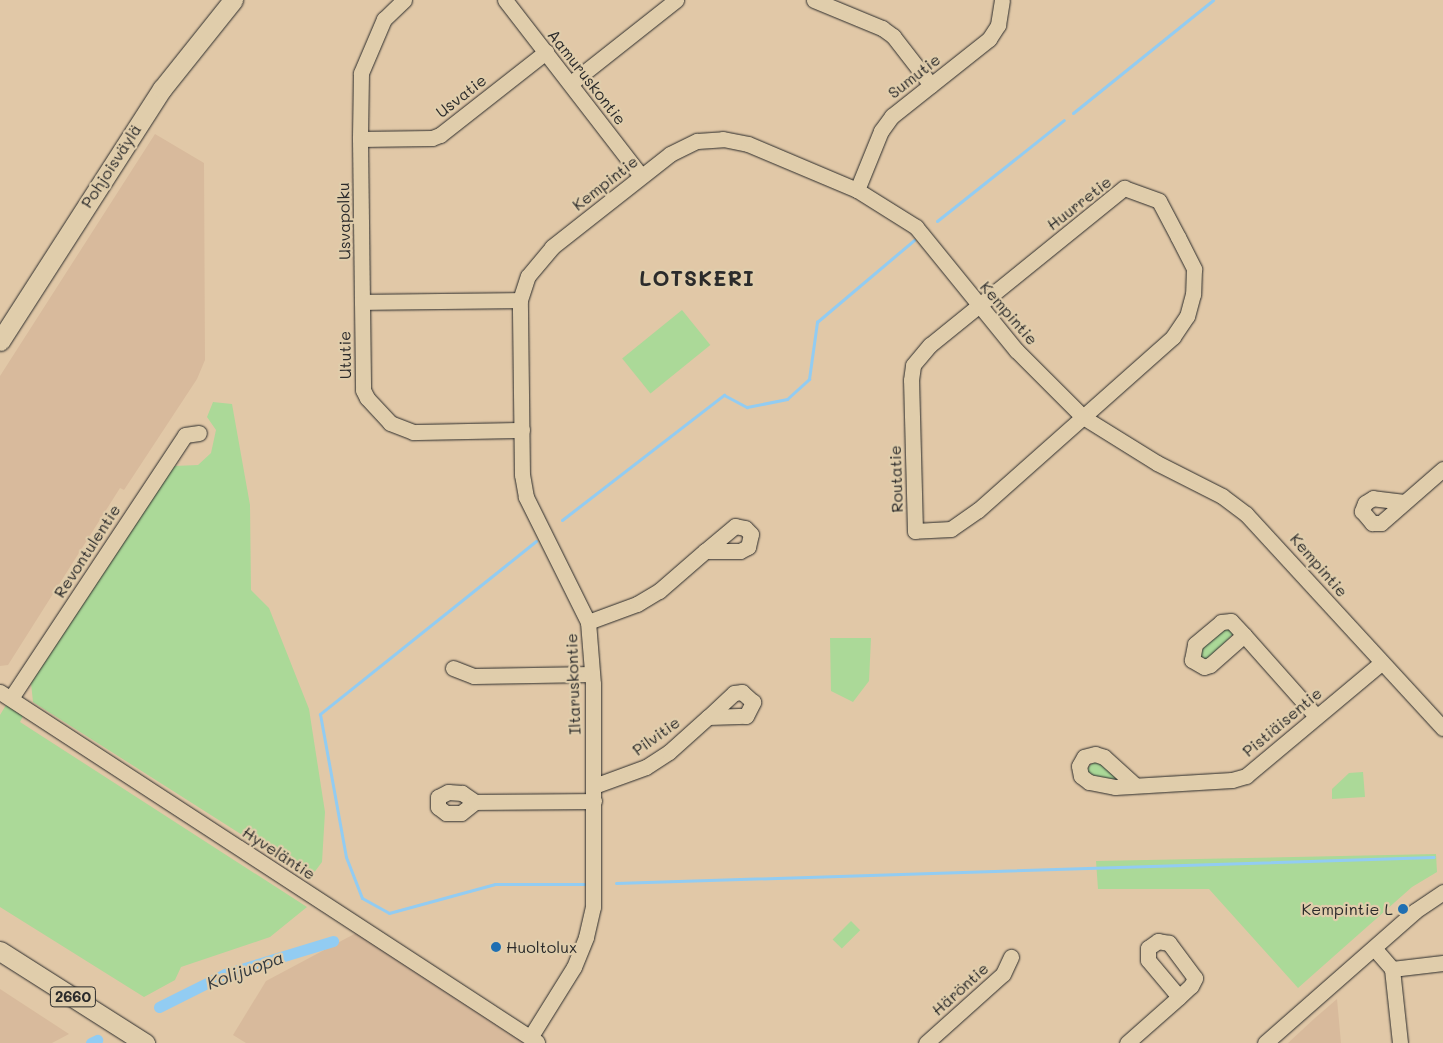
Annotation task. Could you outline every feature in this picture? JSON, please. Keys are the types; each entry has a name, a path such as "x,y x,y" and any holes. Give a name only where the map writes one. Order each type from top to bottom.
{"main road":[{"name":"Pohjoisväylä","path":"0,341 146,112 233,0"},
{"name":"2660","path":"0,952 145,1043"}],"street":[{"path":"360,139 361,73 384,19 404,0"},
{"name":"Aamuruskontie","path":"505,0 641,176"},
{"path":"571,83 676,0"},
{"path":"814,0 882,28 893,36 931,85"},
{"name":"Sumutie","path":"857,190 881,131 892,116 989,39 998,26 1002,0"},
{"name":"Usvatie","path":"360,139 432,138 440,135 546,52"},
{"name":"Usvapolku","path":"360,139 362,302"},
{"name":"Kempintie","path":"520,300 528,276 538,261 641,176 683,146 697,141 723,139 748,144 857,190 916,227 1016,350 1082,417 1157,463 1222,496 1263,529 1381,662 1443,728"},
{"name":"Huurretie","path":"978,305 1124,188 1160,201 1194,269 1193,294 1187,316 1173,337 1082,417"},
{"path":"362,302 520,300"},
{"name":"Iltaruskontie","path":"520,300 522,430 526,497 588,622 592,674 593,907 586,937 574,967 534,1040"},
{"name":"Ututie","path":"362,302 363,390 367,398 390,423 412,432 522,430"},
{"name":"Routatie","path":"978,305 930,346 913,365 911,380 915,531 951,529 978,510 1082,417"},
{"name":"Revontulentie","path":"5,695 184,435 199,433"},
{"path":"1404,502 1443,469"},
{"path":"588,622 637,604 659,590 705,551"},
{"path":"1244,635 1316,716"},
{"name":"Pistiäisentie","path":"1135,785 1232,780 1246,776 1381,662"},
{"path":"453,668 474,676 592,674"},
{"name":"Hyveläntie","path":"5,695 534,1040"},
{"name":"Pilvitie","path":"475,802 594,793 646,768 669,752 708,717"},
{"path":"1265,1043 1415,911 1443,892"},
{"path":"1374,948 1392,969 1400,1043"},
{"name":"Häröntie","path":"926,1043 1003,974 1011,957"},
{"path":"1392,969 1443,963"},
{"path":"1127,1043 1179,997"}],"shaded area":[{"path":"155,134 204,163 205,360 197,379 124,490 120,488 8,665 0,666 0,376"},
{"path":"358,932 524,1043 246,1043 233,1035 266,981"},
{"path":"0,989 69,1034 52,1043 0,1043"},
{"path":"1337,999 1341,1043 1288,1043 1315,1018"}],"green space":[{"path":"682,310 710,345 650,393 622,358"},
{"path":"213,402 232,404 250,505 251,590 269,608 309,709 325,812 322,862 310,878 33,702 31,683 174,466 198,465 211,453 216,430 207,417"},
{"path":"1227,625 1234,633 1209,659 1198,659 1198,648"},
{"path":"830,638 871,638 869,681 853,702 831,691"},
{"path":"6,705 23,716 20,722 307,907 270,937 181,967 175,980 144,997 0,907 0,715"},
{"path":"1095,760 1101,761 1121,781 1089,775 1086,770"},
{"path":"1363,772 1365,797 1332,799 1332,789 1349,773"},
{"path":"1436,854 1437,872 1412,887 1298,988 1209,889 1098,889 1096,861"},
{"path":"851,921 860,930 842,949 833,939"}],"waterway":[{"path":"1073,113 1213,0"},
{"path":"937,221 1064,120"},
{"path":"562,520 724,395 747,407 787,399 809,379 817,322 914,240"},
{"path":"536,541 320,714 346,857 362,898 389,913 495,884 584,884"},
{"path":"616,883 1434,857"},
{"name":"Kolijuopa","path":"159,1007 225,974 333,941"},
{"name":"Kolijuopa","path":"91,1043 97,1040"}],"place":[{"name":"Kempintie L","path":"1403,909"},
{"name":"Huoltolux","path":"496,947"}],"district":[{"name":"LOTSKERI","path":"697,278"}]}
